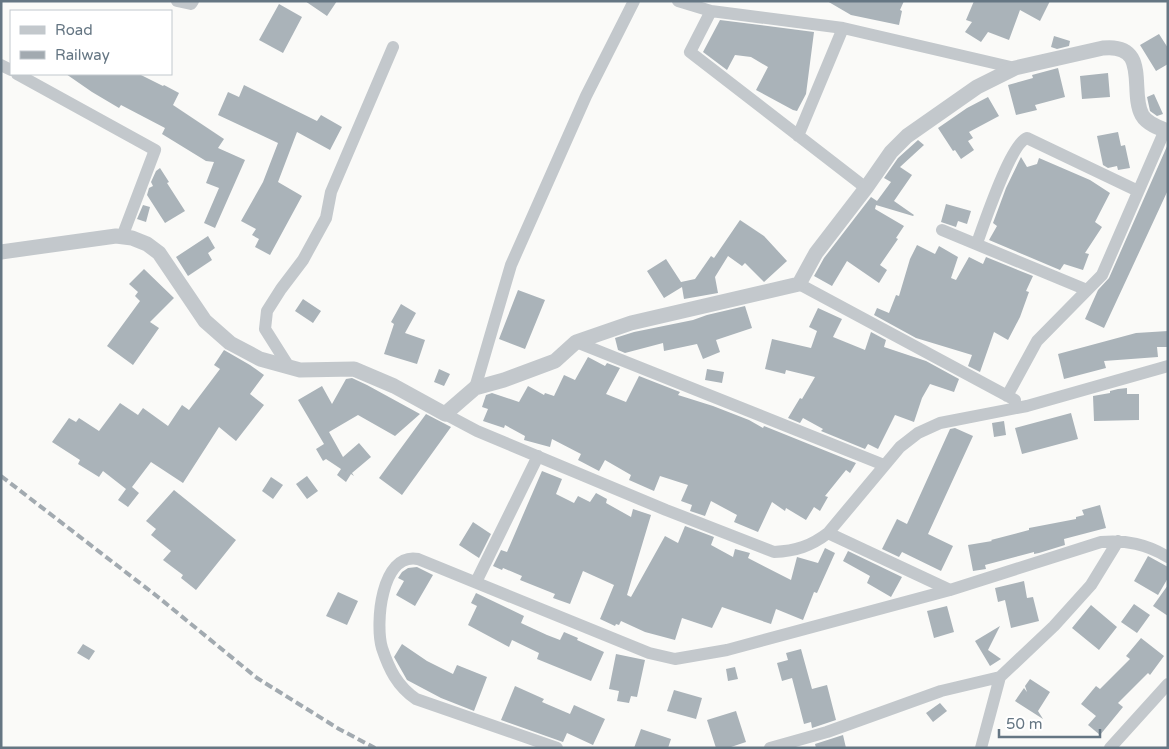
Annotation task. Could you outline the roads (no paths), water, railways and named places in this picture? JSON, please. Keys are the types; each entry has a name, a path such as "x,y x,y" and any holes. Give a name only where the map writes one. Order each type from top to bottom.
{"street":[{"path":"178,1 191,4 194,1"},
{"path":"475,388 510,265 586,96 634,1"},
{"path":"678,1 711,10 843,28 1014,68"},
{"path":"711,10 690,52 866,188"},
{"path":"798,136 843,28"},
{"path":"289,367 265,329 267,311 302,260 326,218 331,192 393,48"},
{"path":"799,284 816,253 891,152 907,136 977,87 1014,68 1104,48 1117,48 1128,55 1136,66 1138,100 1142,115 1154,126 1166,131 1102,275 1037,341 1007,396"},
{"path":"19,75 155,150 122,237"},
{"path":"977,243 1015,149 1022,139 1027,138 1138,191"},
{"path":"942,230 1087,290"},
{"path":"1,252 101,238 132,238 159,252 205,322 230,343 260,360 300,370 354,369 394,386 477,431 666,510 774,552 803,548 816,542 828,533 900,447 918,433 940,423 1027,406 1168,366"},
{"path":"445,414 475,388 504,380 555,361 576,342 631,323 799,284 1027,406"},
{"path":"576,342 884,465"},
{"path":"476,582 538,456"},
{"path":"828,533 950,590"},
{"path":"770,748 827,732 941,691 1000,677 1054,626 1091,585 1118,541"},
{"path":"557,748 416,699 398,684 392,675 382,646 379,627 380,608 385,589 397,565 404,559 418,559 649,653 675,659 727,650 950,590 1101,542 1135,543 1151,548 1168,557"},
{"path":"981,748 1000,677"},
{"path":"1110,748 1168,684"}],"railway":[{"path":"1,476 158,597 257,678 339,729 375,748"}]}
